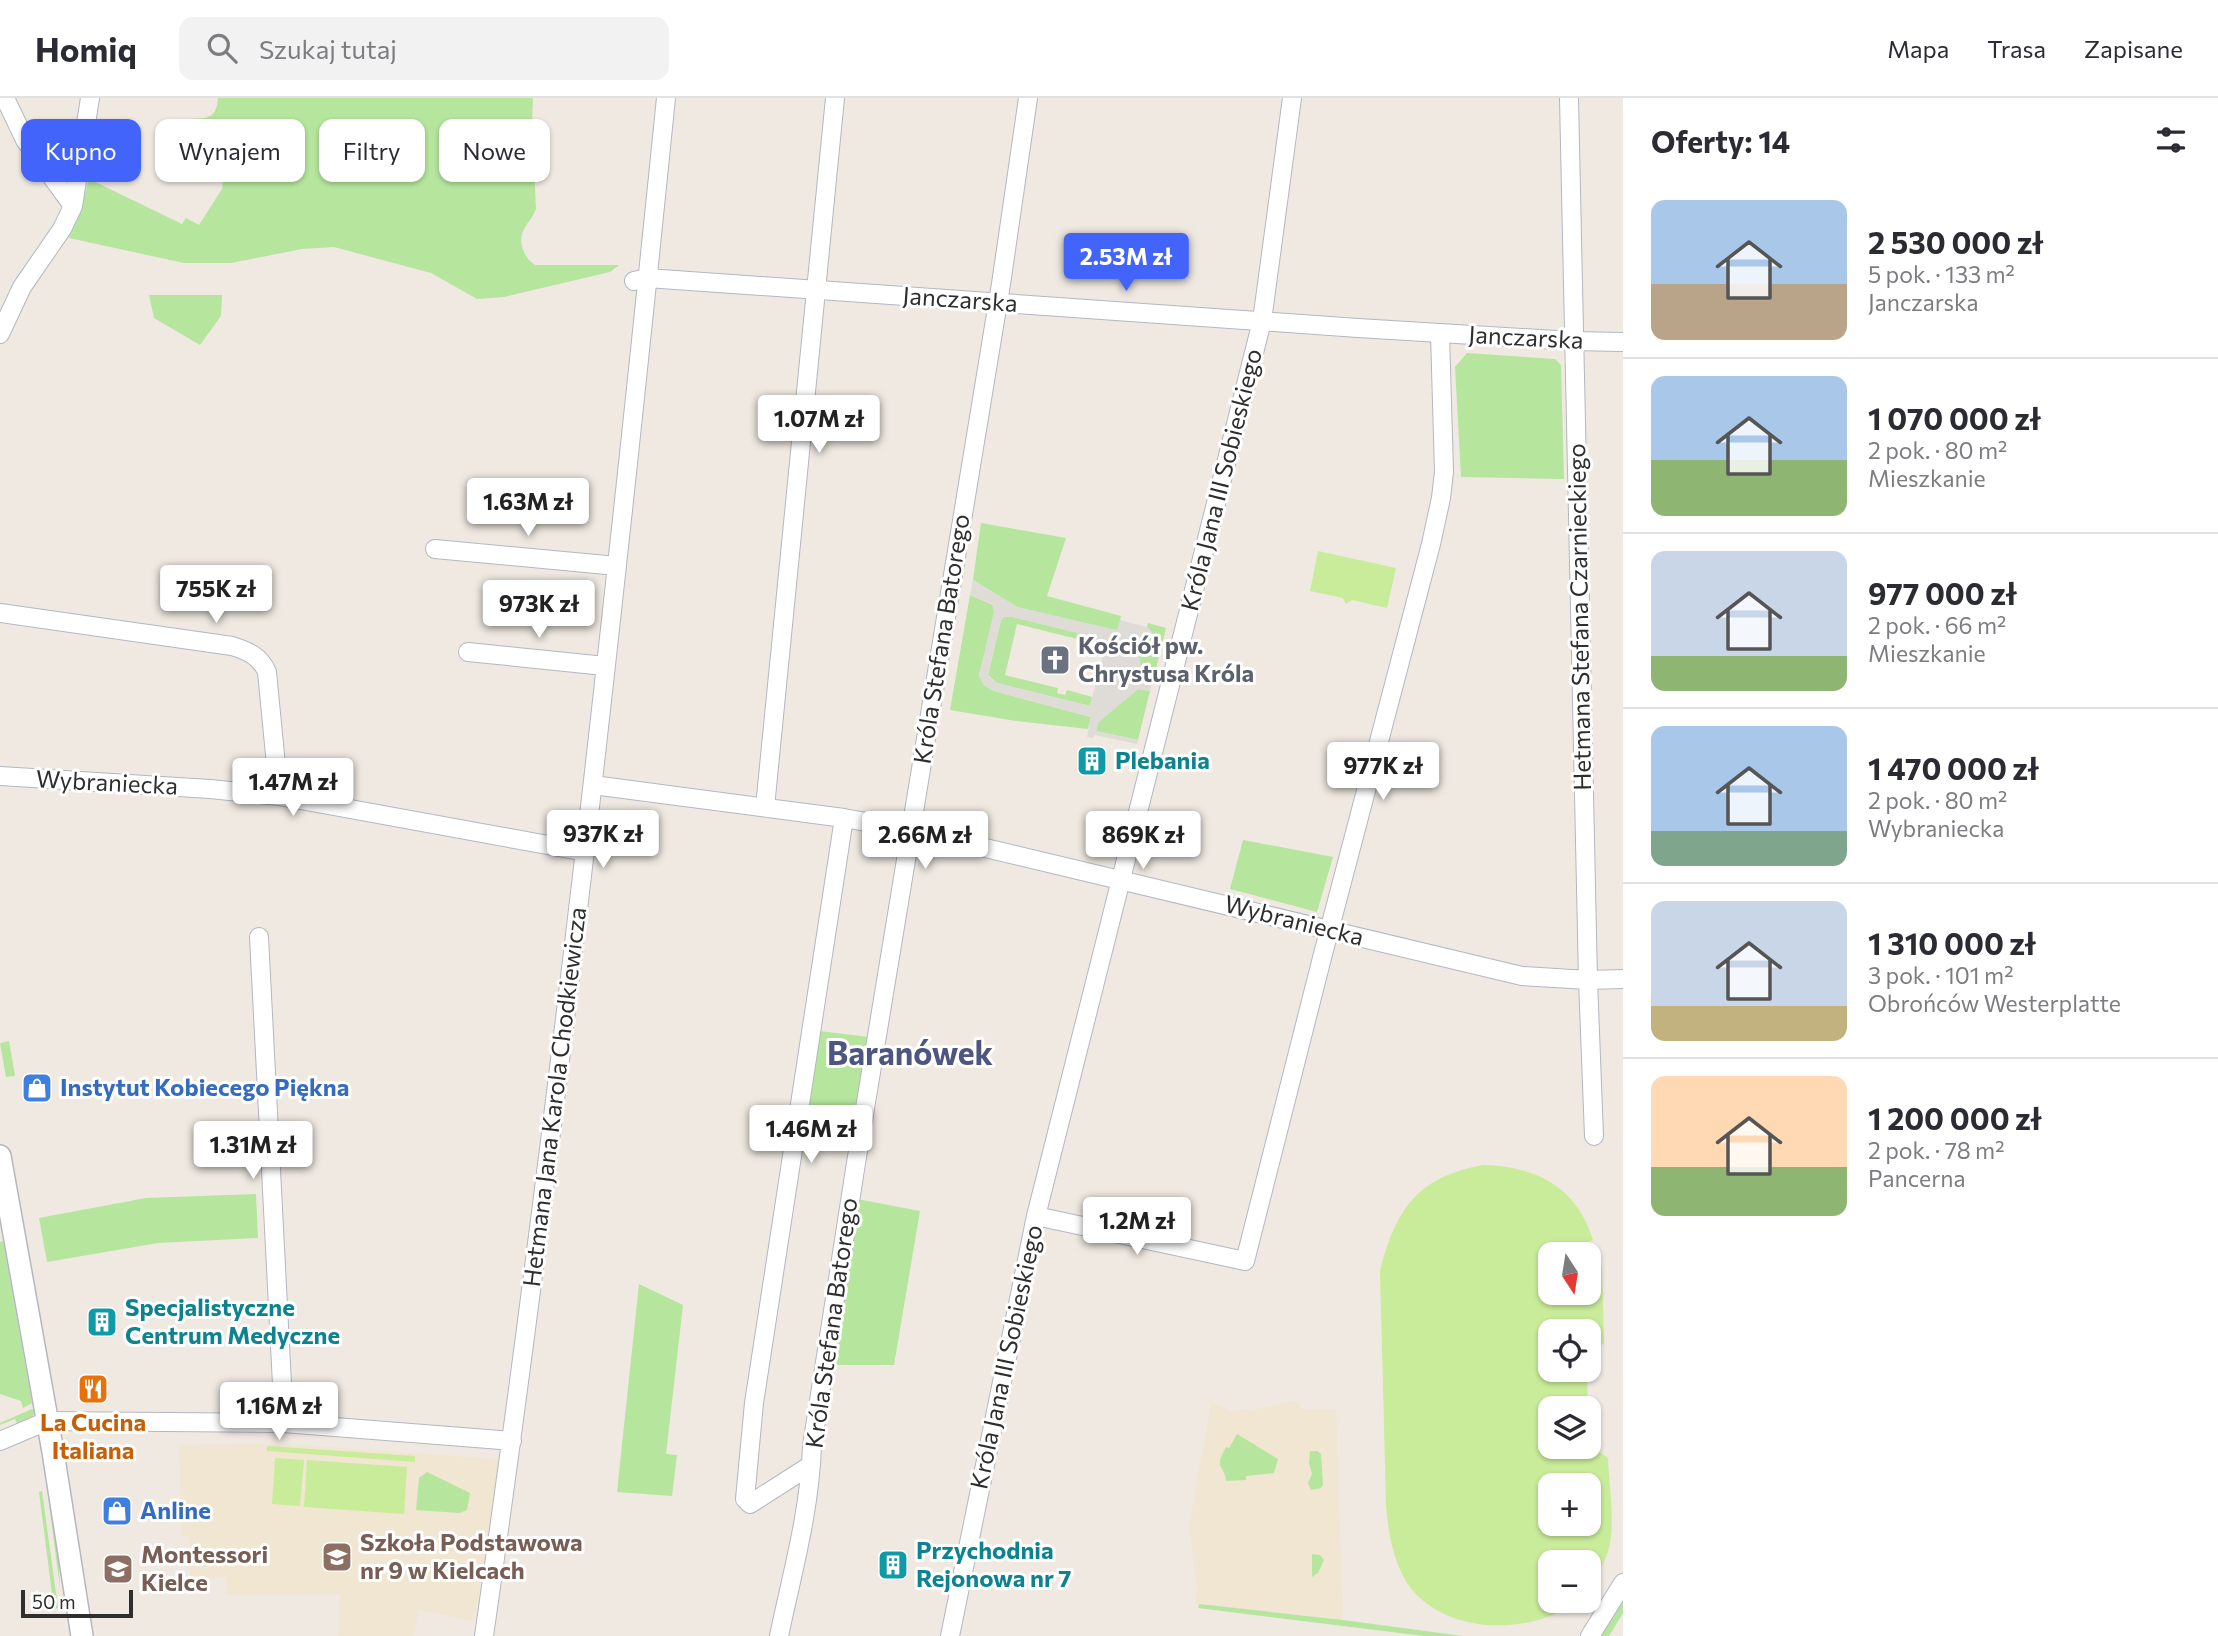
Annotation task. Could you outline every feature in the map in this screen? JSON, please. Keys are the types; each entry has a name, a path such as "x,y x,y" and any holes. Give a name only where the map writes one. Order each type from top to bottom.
{"street":[{"path":"5,98 25,140 73,206"},
{"path":"0,334 22,287 62,229 73,206 90,98"},
{"name":"Hetmana Jana Karola Chodkiewicza","path":"484,1636 512,1441 586,852 617,566 640,279 666,98"},
{"path":"765,807 835,98"},
{"name":"Króla Stefana Batorego","path":"779,1636 802,1528 833,1311 998,302 1028,98"},
{"name":"Króla Jana III Sobieskiego","path":"950,1636 1036,1216 1262,321 1292,98"},
{"name":"Hetmana Stefana Czarnieckiego","path":"1569,98 1588,980 1594,1136"},
{"name":"Janczarska","path":"640,279 1440,334 1623,342"},
{"path":"1036,1216 1245,1261 1441,498 1444,444 1440,334"},
{"path":"435,549 617,566"},
{"path":"0,613 232,646 254,655 260,659 267,672 279,796"},
{"path":"468,652 605,666"},
{"name":"Wybraniecka","path":"0,776 279,796 586,852"},
{"name":"Wybraniecka","path":"593,785 844,818 910,831 1522,976 1623,979"},
{"path":"811,1465 750,1504 745,1499 754,1403 844,818"},
{"path":"259,937 284,1423"},
{"path":"0,1156 82,1636"},
{"path":"0,1441 47,1421 284,1423 512,1441"},
{"path":"1590,1636 1623,1583"}],"shaded area":[{"path":"973,580 1017,607 1117,630 1120,620 1147,627 1152,632 1148,639 1137,643 1142,675 1154,677 1150,691 1138,689 1099,722 1096,731 1138,740 1137,744 1095,735 1093,738 1087,737 1091,717 994,691 984,685 979,676 994,611 992,604 970,595","holes":["1004,617 1090,636 1089,642 1105,646 1090,706 997,683 990,678 988,674 1001,620"]},
{"path":"1295,1401 1305,1410 1336,1409 1343,1620 1195,1604 1197,1588 1189,1527 1211,1402 1232,1412"},
{"name":"Szkoła Podstawowa nr 9 w Kielcach","path":"251,1444 496,1459 500,1466 474,1621 419,1610 413,1636 338,1636 340,1594 227,1595 226,1577 190,1578 189,1537 182,1536 179,1445"}],"green space":[{"path":"218,98 533,98 532,119 439,119 439,182 535,182 536,209 521,239 525,254 531,262 535,265 619,265 610,272 504,297 477,299 431,273 334,247 302,249 231,263 184,263 69,238 88,182 95,182 182,224 186,218 199,225 222,189 223,182 305,182 305,119 190,119 210,116 215,110"},
{"path":"149,295 222,295 221,316 200,345 154,318"},
{"path":"1467,353 1555,359 1561,365 1564,479 1461,477 1455,367"},
{"path":"981,523 1066,538 1047,596 1121,616 1118,631 1017,607 973,580"},
{"path":"1318,551 1396,568 1387,608 1352,600 1346,604 1343,598 1310,591"},
{"path":"970,595 993,605 995,611 979,675 984,685 994,691 1091,717 1088,729 950,710"},
{"path":"1004,617 1091,636 1089,642 1017,624 1005,675 1058,688 1057,693 1065,695 1067,690 1092,697 1090,706 997,683 988,675"},
{"path":"1148,623 1166,628 1154,677 1142,675 1137,642 1148,639 1152,632 1147,627"},
{"path":"1138,689 1150,691 1138,740 1096,731 1098,722"},
{"path":"1243,840 1333,857 1317,912 1230,889"},
{"path":"819,1031 869,1037 853,1135 804,1127"},
{"path":"9,1041 15,1076 6,1077 0,1043"},
{"path":"1483,1165 1502,1166 1537,1175 1552,1183 1577,1206 1593,1240 1538,1242 1538,1306 1601,1306 1602,1267 1604,1343 1601,1345 1601,1319 1538,1319 1538,1382 1587,1382 1588,1396 1538,1396 1538,1459 1601,1459 1601,1453 1608,1458 1612,1518 1608,1552 1601,1567 1601,1550 1538,1550 1538,1613 1555,1613 1513,1625 1465,1621 1442,1613 1423,1600 1407,1583 1398,1565 1387,1515 1380,1271 1386,1249 1402,1213 1426,1187 1441,1178"},
{"path":"256,1194 258,1238 158,1243 47,1262 39,1218 146,1198"},
{"path":"857,1199 920,1211 894,1365 830,1365"},
{"path":"3,1241 32,1403 23,1408 21,1401 0,1394 0,1242"},
{"path":"639,1284 683,1305 666,1454 677,1455 672,1496 617,1492"},
{"path":"32,1409 34,1414 28,1423 18,1425 15,1419 0,1425 0,1423"},
{"path":"1237,1434 1278,1459 1274,1473 1246,1476 1246,1480 1226,1481 1220,1460"},
{"path":"267,1446 415,1456 415,1462 267,1451"},
{"path":"1310,1451 1321,1454 1323,1485 1311,1490 1308,1483 1312,1474"},
{"path":"275,1458 304,1460 300,1506 272,1504"},
{"path":"307,1460 407,1467 404,1514 304,1507"},
{"path":"427,1472 470,1493 467,1510 459,1513 416,1510 419,1478"},
{"path":"47,1488 57,1526 60,1588"},
{"path":"42,1491 58,1608 54,1609 39,1492"},
{"path":"1312,1554 1320,1555 1324,1560 1318,1573 1312,1577"},
{"path":"1623,1598 1623,1613 1609,1636 1600,1636"},
{"path":"1199,1604 1463,1636 1424,1636 1198,1608"}],"place":[{"name":"Kościół pw. Chrystusa Króla","path":"1055,660"},
{"name":"Plebania","path":"1092,761"},
{"name":"Instytut Kobiecego Piękna","path":"37,1088"},
{"name":"Specjalistyczne Centrum Medyczne","path":"102,1322"},
{"name":"La Cucina Italiana","path":"93,1389"},
{"name":"Anline","path":"117,1511"},
{"name":"Szkoła Podstawowa nr 9 w Kielcach","path":"337,1557"},
{"name":"Przychodnia Rejonowa nr 7","path":"893,1565"},
{"name":"Montessori Kielce","path":"118,1569"}],"district":[{"name":"Baranówek","path":"910,1054"}]}
